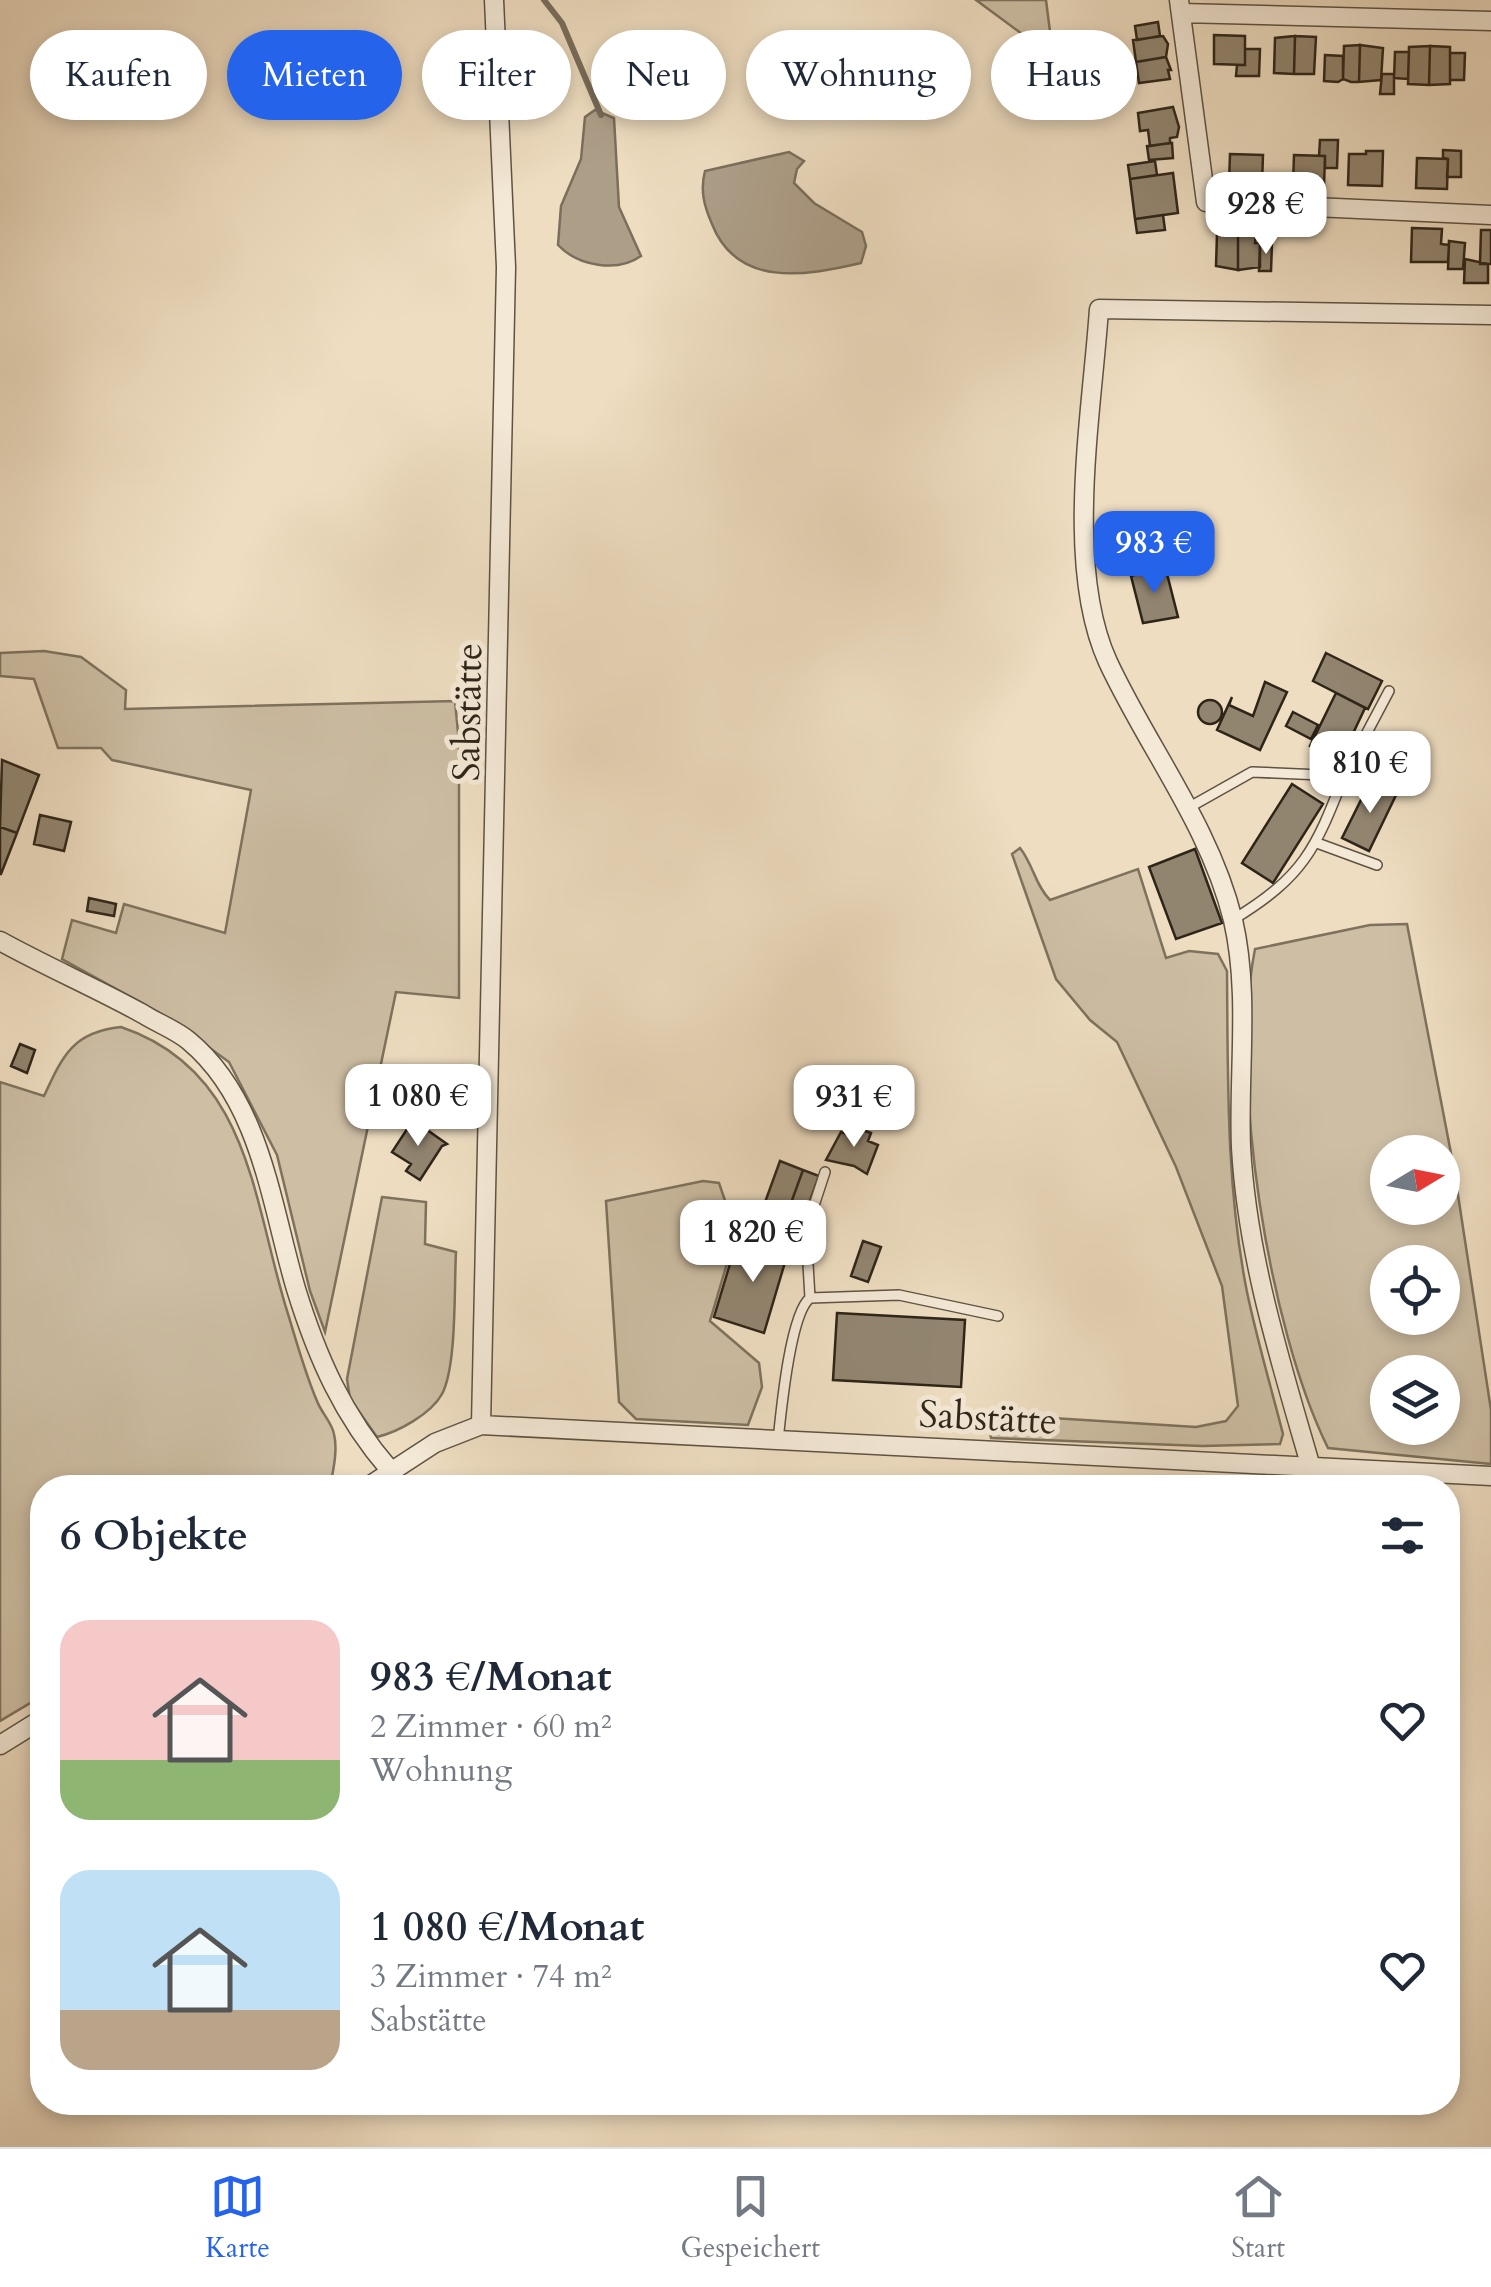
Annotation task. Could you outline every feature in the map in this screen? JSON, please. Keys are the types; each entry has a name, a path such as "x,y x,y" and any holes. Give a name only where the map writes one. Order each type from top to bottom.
{"street":[{"name":"Sabstätte","path":"482,1426 506,304 494,0"},
{"path":"1491,21 1180,7 1206,202 1491,214"},
{"path":"1310,1464 1260,1291 1241,1150 1240,963 1233,920 1207,844 1108,660 1089,606 1084,526 1099,310 1491,316"},
{"path":"0,941 188,1040 222,1075 242,1112 263,1167 296,1286 333,1389 358,1433 390,1470"},
{"name":"Sabstätte","path":"383,1475 435,1444 482,1426 1310,1464 1491,1476"},
{"path":"0,1745 30,1726"}],"lane":[{"path":"1233,920 1277,892 1317,843 1344,776 1390,690"},
{"path":"1188,808 1252,772 1344,776"},
{"path":"1317,843 1378,865"},
{"path":"810,1298 806,1230 825,1172"},
{"path":"778,1440 797,1318 810,1298 899,1294 998,1316"}],"shaded area":[{"path":"976,0 1046,0 1050,30 1017,30"},
{"path":"591,113 591,120 614,120 619,207 641,256 621,264 587,262 558,245 561,206 581,159 585,117"},
{"path":"789,152 804,161 797,169 794,183 814,203 862,232 866,246 861,263 818,271 775,272 755,268 723,245 705,204 705,171"},
{"path":"44,651 81,657 126,690 125,709 455,701 459,743 459,998 396,992 325,1332 310,1291 277,1155 229,1062 167,1017 62,959 72,920 116,933 124,904 225,933 251,790 112,760 101,748 58,748 34,679 0,676 0,653"},
{"path":"1020,848 1050,900 1138,869 1166,958 1189,951 1218,954 1227,971 1235,1213 1247,1292 1283,1434 1280,1444 1202,1446 991,1438 989,1427 1004,1415 1196,1427 1226,1421 1238,1406 1222,1286 1176,1167 1117,1042 1090,1020 1056,979 1012,854"},
{"path":"1407,924 1447,1135 1370,1135 1370,1225 1460,1225 1460,1208 1491,1410 1491,1464 1328,1448 1288,1338 1260,1203 1247,1066 1248,1003 1255,949 1370,925"},
{"path":"121,1027 164,1047 197,1075 222,1108 254,1187 305,1369 333,1430 334,1468 333,1475 30,1475 30,1703 0,1721 0,1082 44,1096 72,1048 91,1034"},
{"path":"703,1181 719,1183 736,1233 710,1321 759,1363 762,1387 748,1425 636,1419 619,1402 606,1201"},
{"path":"382,1197 426,1202 425,1244 456,1252 452,1346 442,1394 413,1421 377,1437 350,1399 347,1379"}],"building":[{"path":"1158,22 1160,36 1137,40 1135,26"},
{"path":"1214,35 1245,36 1245,65 1214,64"},
{"path":"1163,36 1168,44 1166,57 1137,62 1137,39"},
{"path":"1295,36 1316,37 1314,74 1294,74"},
{"path":"1295,36 1294,74 1274,73 1275,38"},
{"path":"1360,45 1359,82 1351,82 1343,79 1344,46"},
{"path":"1360,45 1383,48 1381,80 1359,82"},
{"path":"1430,46 1450,47 1450,84 1429,85"},
{"path":"1430,46 1429,85 1408,84 1409,47"},
{"path":"1245,49 1260,49 1259,76 1236,76 1237,65 1245,65"},
{"path":"1395,52 1409,52 1408,79 1394,78"},
{"path":"1450,53 1465,53 1464,80 1450,80"},
{"path":"1325,55 1343,56 1343,79 1324,81"},
{"path":"1166,57 1170,79 1139,83 1137,62"},
{"path":"1382,74 1394,74 1394,94 1380,94"},
{"path":"1173,107 1179,127 1177,137 1170,138 1170,143 1150,146 1148,130 1140,131 1138,113"},
{"path":"1320,140 1338,140 1337,168 1325,168 1325,156 1319,156"},
{"path":"1172,143 1173,158 1149,160 1147,146"},
{"path":"1443,150 1461,151 1461,177 1447,177 1448,159 1443,158"},
{"path":"1383,151 1382,186 1348,185 1349,154"},
{"path":"1230,154 1263,155 1262,185 1229,184"},
{"path":"1294,155 1325,156 1324,186 1293,186"},
{"path":"1417,158 1448,159 1447,189 1416,188"},
{"path":"1155,161 1157,175 1130,179 1128,165"},
{"path":"1173,173 1178,213 1135,219 1130,179"},
{"path":"1163,215 1165,230 1137,233 1135,219"},
{"path":"1412,228 1442,229 1441,244 1449,245 1448,262 1411,262"},
{"path":"1481,230 1491,230 1491,264 1480,264"},
{"path":"1238,232 1238,270 1216,266 1217,234"},
{"path":"1238,232 1256,235 1260,267 1238,270"},
{"path":"1449,241 1465,243 1463,269 1448,269"},
{"path":"1260,243 1272,243 1271,271 1259,271"},
{"path":"1465,259 1488,264 1488,283 1464,283"},
{"path":"1159,568 1166,570 1178,617 1143,623 1131,576"},
{"path":"1326,653 1382,681 1368,709 1313,681"},
{"path":"1265,682 1287,692 1260,750 1217,730 1232,697 1229,705 1253,716"},
{"path":"1336,693 1365,708 1340,761 1310,746"},
{"path":"1210,700 1219,703 1219,721 1210,724 1201,721 1198,712 1201,703"},
{"path":"1293,712 1318,725 1311,739 1286,726"},
{"path":"1400,740 1419,749 1397,793 1379,784"},
{"path":"2,760 39,775 17,833 0,827"},
{"path":"1371,780 1397,793 1369,851 1342,838"},
{"path":"1292,784 1323,804 1273,883 1242,863"},
{"path":"40,815 71,822 64,851 34,844"},
{"path":"0,827 17,833 1,874 0,874"},
{"path":"1195,849 1222,923 1176,939 1149,867"},
{"path":"89,898 116,904 114,916 87,911"},
{"path":"20,1044 35,1050 27,1073 11,1066"},
{"path":"883,1089 890,1107 869,1115 862,1096"},
{"path":"413,1120 447,1144 420,1180 406,1171 411,1164 392,1152"},
{"path":"854,1127 871,1133 868,1141 878,1145 867,1174 854,1166 826,1160 841,1132 851,1136"},
{"path":"780,1161 803,1170 787,1214 764,1205"},
{"path":"803,1170 819,1176 803,1220 787,1214"},
{"path":"760,1233 791,1242 764,1333 714,1317 732,1257 750,1262"},
{"path":"863,1241 881,1247 868,1282 851,1276"},
{"path":"837,1313 965,1320 961,1387 833,1380"}],"waterway":[{"path":"544,0 562,23 591,91"}]}
